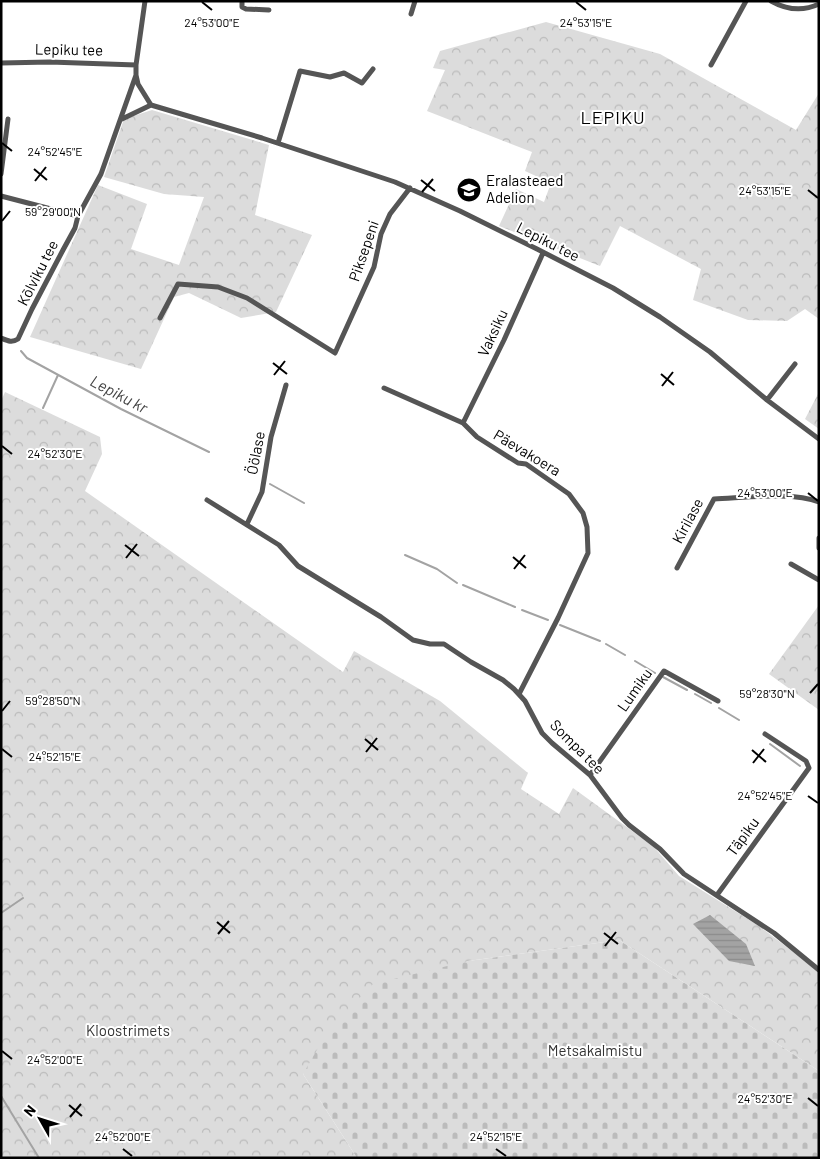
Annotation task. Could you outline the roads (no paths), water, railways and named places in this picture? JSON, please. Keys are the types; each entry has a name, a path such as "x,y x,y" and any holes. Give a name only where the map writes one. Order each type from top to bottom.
{"street":[{"name":"Kõlviku tee","path":"1,338 8,342 14,342 18,339 49,275 75,228 78,216 101,174 136,75 145,1"},
{"path":"242,1 242,7 246,10 269,10"},
{"path":"411,14 415,1"},
{"path":"711,65 746,1"},
{"path":"771,1 788,9 800,10 819,4"},
{"name":"Lepiku tee","path":"1,63 50,62 136,65"},
{"path":"278,143 300,71 330,77 344,73 362,82 372,69"},
{"path":"122,119 151,105 138,84 136,75"},
{"name":"Lepiku tee","path":"151,105 278,143 410,188 543,253 613,288 660,317 710,352 767,400 819,439"},
{"path":"1,174 8,119"},
{"name":"Piksepeni","path":"160,318 178,284 218,287 247,298 335,353 374,267 381,234 390,214 410,188"},
{"path":"1,196 78,216"},
{"name":"Vaksiku","path":"463,422 504,340 543,253"},
{"path":"767,400 795,364"},
{"name":"Öölase","path":"247,524 262,492 271,437 286,385"},
{"name":"Päevakoera","path":"384,388 463,422 477,437 518,463 526,464 569,494 583,513 587,527 588,553 558,618 519,694"},
{"name":"Kirilase","path":"677,568 714,499 784,497 811,499 819,502"},
{"name":"Sompa tee","path":"207,500 279,545 298,566 381,617 413,640 430,644 444,644 503,680 519,694 542,733 590,775 629,825 660,849 684,874 774,933 819,970"},
{"path":"819,538 819,548"},
{"path":"791,564 819,580"},
{"name":"Lumiku","path":"590,775 664,671 718,701"},
{"name":"Täpiku","path":"717,895 808,768 806,761 765,734"}],"waterway":[{"name":"Lepiku kr","path":"21,351 27,358 121,409 209,452"},
{"path":"43,408 58,375"},
{"name":"Lepiku kr","path":"270,484 304,503"},
{"name":"Lepiku kr","path":"405,555 437,569 457,583"},
{"name":"Lepiku kr","path":"463,585 515,607"},
{"name":"Lepiku kr","path":"522,610 548,620"},
{"name":"Lepiku kr","path":"560,625 600,641"},
{"name":"Lepiku kr","path":"606,644 625,655"},
{"name":"Lepiku kr","path":"635,661 655,673"},
{"name":"Lepiku kr","path":"663,677 687,690"},
{"name":"Lepiku kr","path":"695,694 711,703"},
{"name":"Lepiku kr","path":"719,708 739,720"},
{"name":"Lepiku kr","path":"770,744 800,766"},
{"path":"1,913 23,898"},
{"path":"1,1096 39,1158"}],"place":[{"name":"Eralasteaed Adelion","path":"469,190"}],"district":[{"name":"LEPIKU","path":"613,118"}],"park label":[{"name":"Kloostrimets","path":"128,1031"},
{"name":"Metsakalmistu","path":"595,1051"}]}
